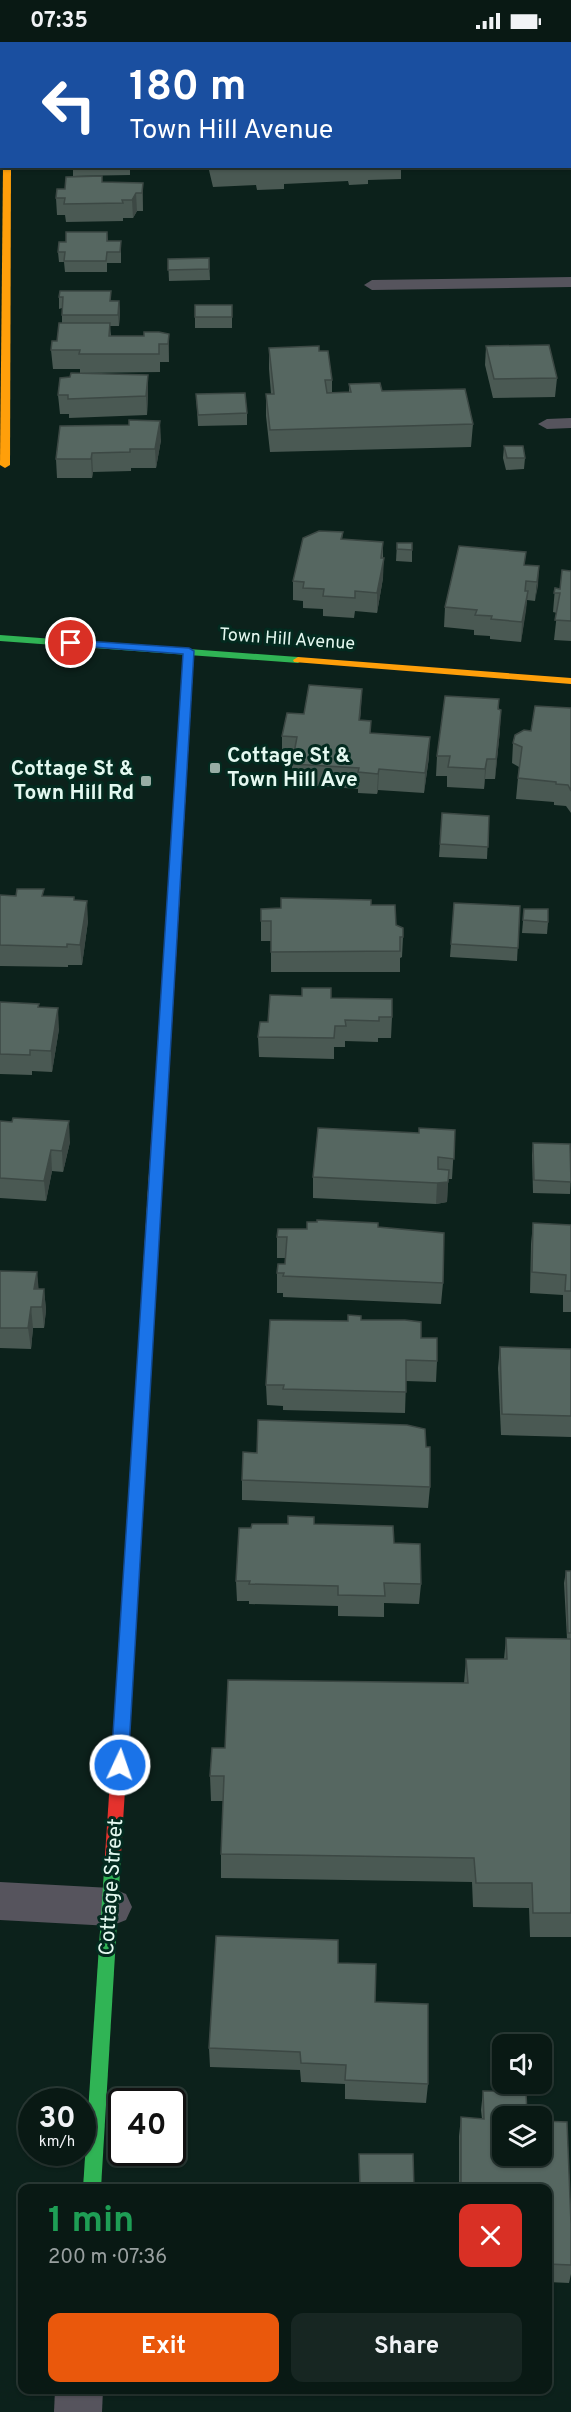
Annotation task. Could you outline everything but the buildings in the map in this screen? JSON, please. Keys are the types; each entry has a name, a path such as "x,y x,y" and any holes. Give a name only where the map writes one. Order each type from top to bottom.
{"street":[{"path":"5,465 7,168"},
{"name":"Town Hill Avenue","path":"0,638 571,681"},
{"name":"Cottage Street","path":"92,2184 189,651"},
{"path":"0,1901 111,1907"},
{"path":"78,2412 79,2394"}],"lane":[{"path":"372,285 571,282"},
{"path":"547,424 571,423"}],"traffic: fast":[{"path":"0,638 298,660"},
{"path":"92,2184 113,1855"}],"traffic: slow":[{"path":"5,465 7,168"},
{"path":"173,908 189,651"},
{"path":"298,660 571,681"},
{"path":"136,1498 156,1173"}],"traffic: jam":[{"path":"156,1173 173,908"},
{"path":"113,1855 136,1498"}],"place":[{"name":"Cottage St & Town Hill Ave","path":"215,768"},
{"name":"Cottage St & Town Hill Rd","path":"146,781"}],"route":[{"path":"71,643 189,651 120,1765"}]}
